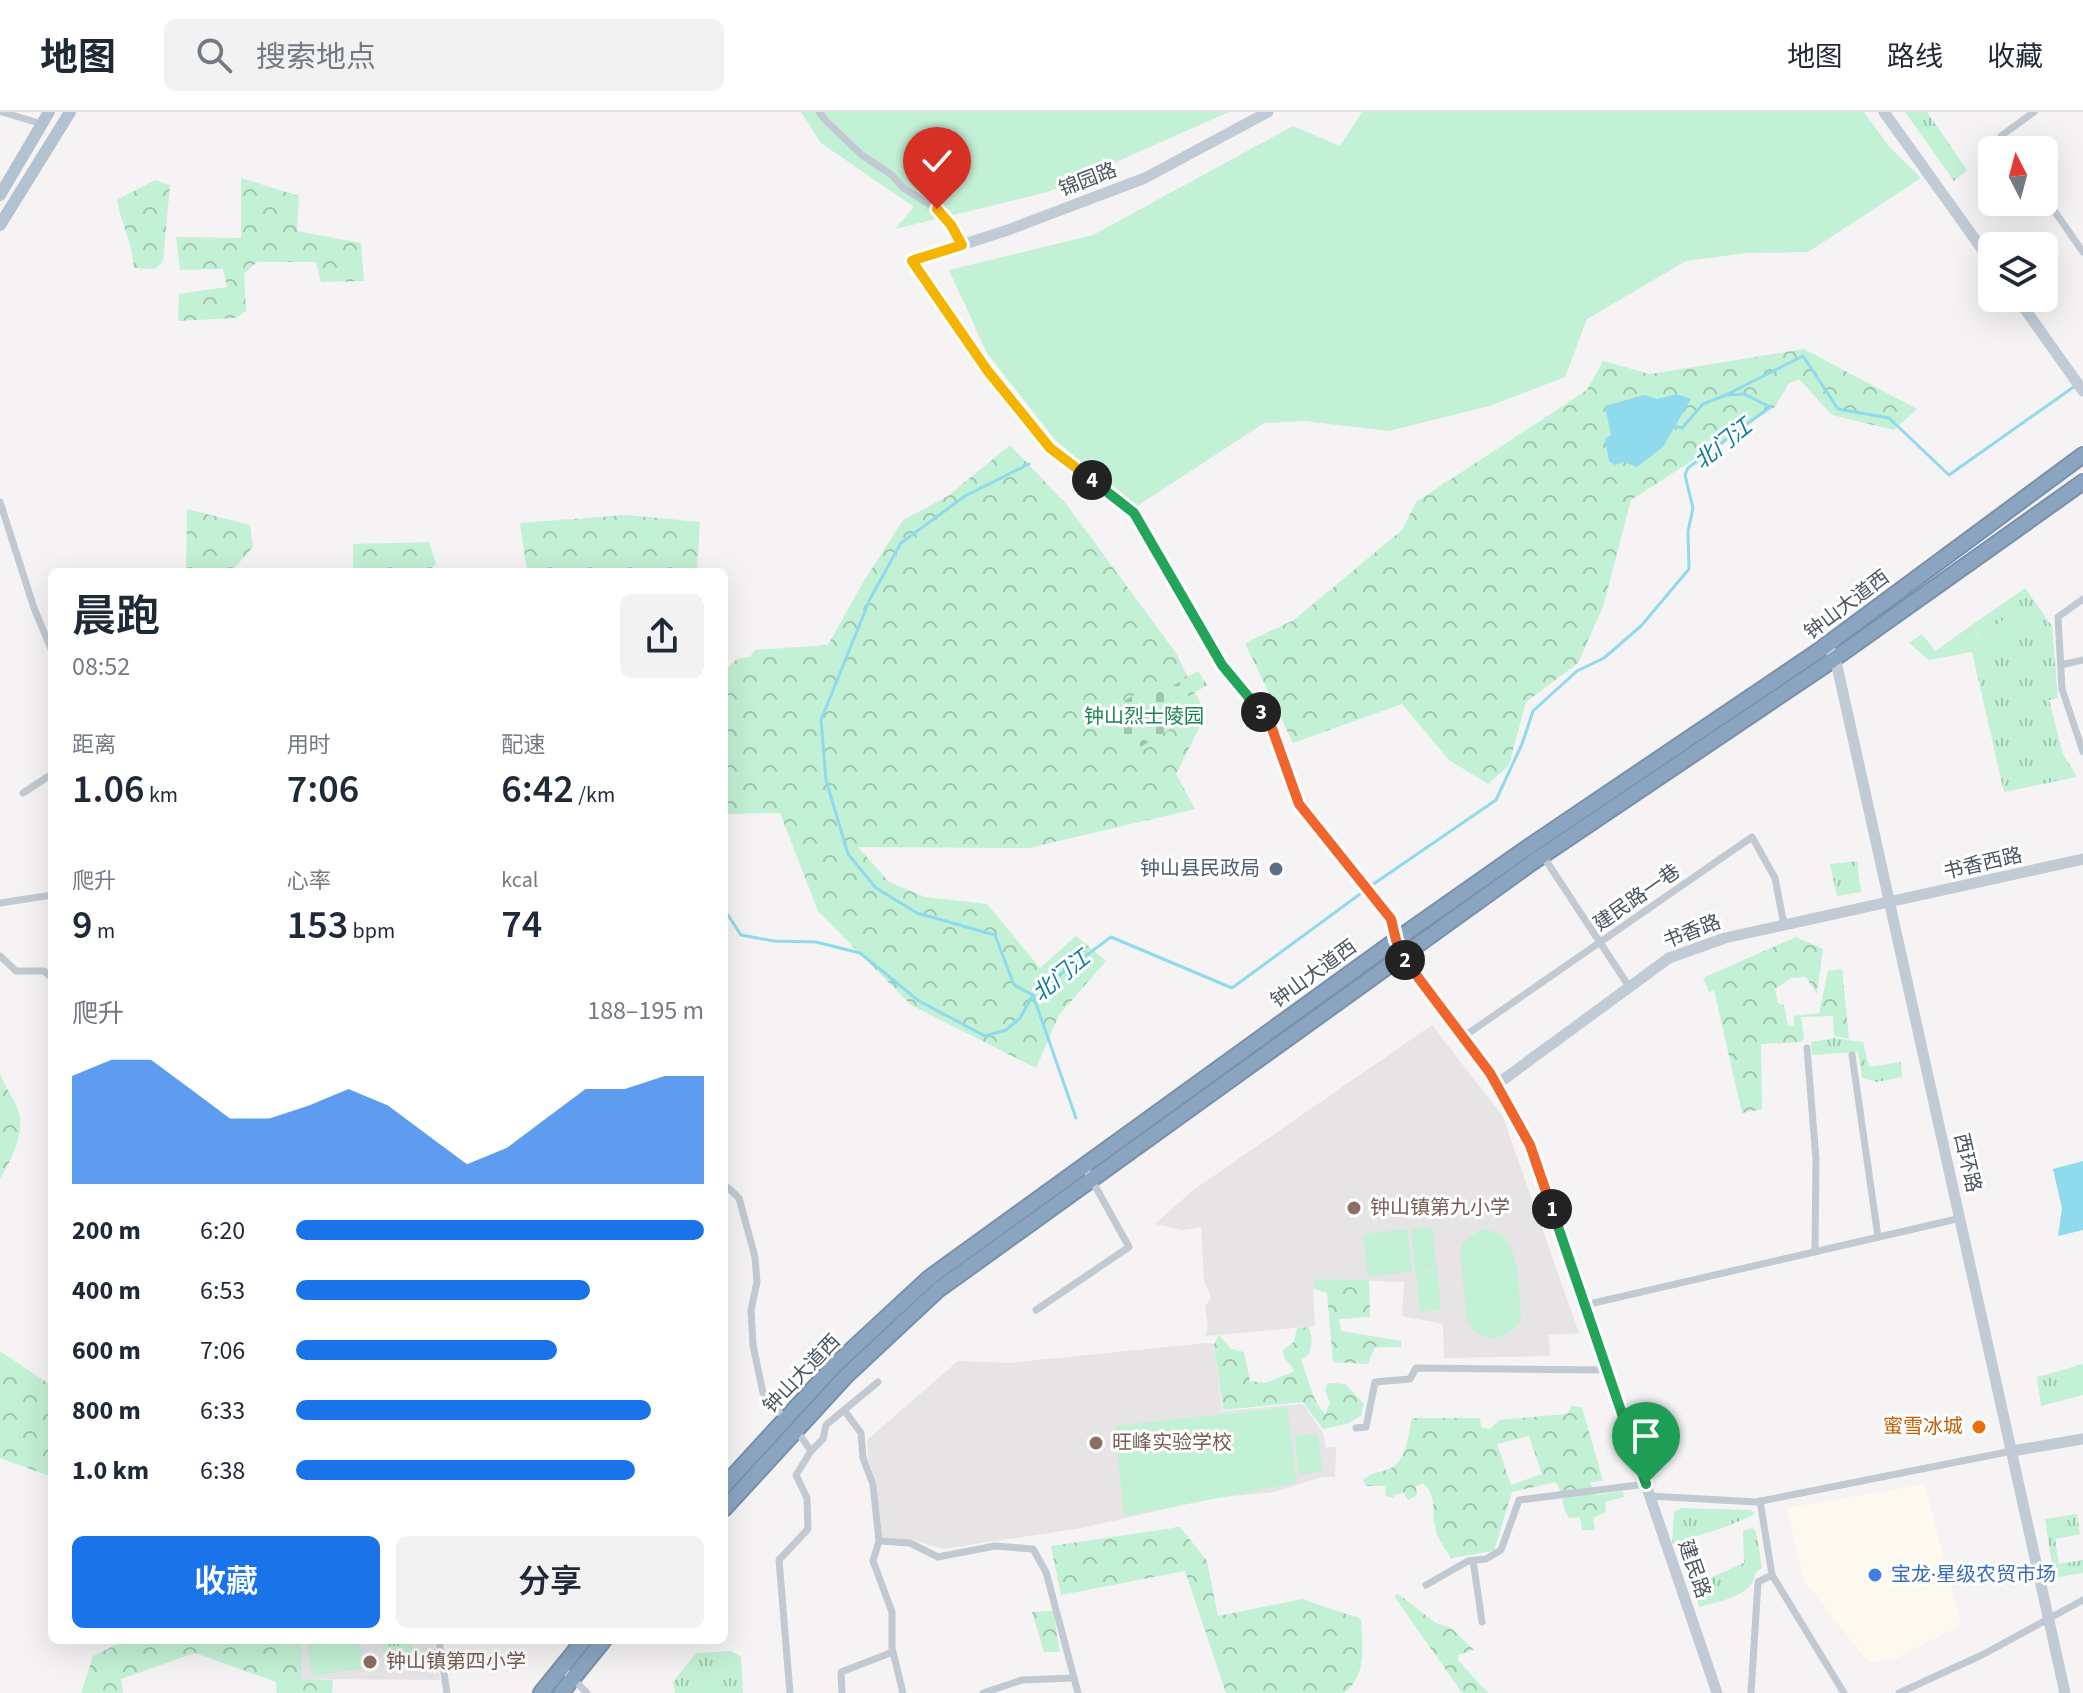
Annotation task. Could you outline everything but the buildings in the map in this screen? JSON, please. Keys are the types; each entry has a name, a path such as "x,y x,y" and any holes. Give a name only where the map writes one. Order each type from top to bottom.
{"highway":[{"name":"钟山大道西","path":"1831,651 2083,455"},
{"name":"钟山大道西","path":"1087,1173 1396,940 1539,849 2083,482"},
{"name":"钟山大道西","path":"728,1504 835,1365 929,1278 1402,956 1539,849"},
{"name":"钟山大道西","path":"728,1482 791,1425"},
{"path":"561,1693 582,1644"},
{"path":"541,1693 600,1644"}],"main road":[{"path":"0,195 49,112"},
{"path":"0,225 70,112"}],"street":[{"path":"2,112 42,124"},
{"path":"819,112 863,156 892,175 903,188 937,209 962,245"},
{"name":"锦园路","path":"912,261 1145,178 1268,112"},
{"path":"1884,112 1978,243"},
{"path":"2001,136 2034,112"},
{"path":"2058,216 2083,252"},
{"path":"912,261 987,370 1050,448 1134,513 1222,665 1270,723 1299,804 1391,919 1396,940"},
{"path":"2027,312 2080,386"},
{"path":"0,502 29,594 48,641"},
{"path":"2083,599 2058,617 2062,689 2081,737 2083,752"},
{"name":"西环路","path":"1831,651 1961,1218 2065,1693"},
{"path":"2061,665 2083,660"},
{"path":"23,793 48,777"},
{"name":"建民路一巷","path":"1463,1037 1752,837 1775,878 1784,925"},
{"path":"1539,849 1630,988"},
{"name":"书香西路","path":"1890,902 2083,859"},
{"path":"0,903 48,896"},
{"name":"书香路","path":"1496,1085 1669,958 1725,938 1890,902"},
{"name":"建民路","path":"1396,940 1402,956 1496,1085 1530,1145 1717,1693"},
{"path":"0,956 16,971 44,971 48,974"},
{"path":"1807,1048 1816,1159 1815,1252"},
{"path":"1852,1055 1878,1237"},
{"path":"1036,1310 1129,1247 1087,1173"},
{"path":"728,1188 739,1198 755,1257 757,1282 751,1310 753,1345 763,1393 811,1451"},
{"path":"1585,1305 1961,1218"},
{"path":"1356,1428 1366,1427 1375,1382 1410,1379 1416,1368 1607,1370"},
{"path":"790,1693 779,1560 808,1529 807,1498 796,1475 811,1451 823,1439 826,1425 878,1382"},
{"path":"844,1410 861,1433 863,1458 873,1484 879,1541 873,1561 892,1612 893,1652 903,1693"},
{"path":"1426,1585 1473,1560 1486,1559 1501,1550 1519,1500 1648,1490 1760,1501 2083,1439"},
{"path":"1760,1501 1772,1575 1844,1693"},
{"path":"879,1541 910,1543 938,1557 995,1546 1033,1549 1046,1572 1078,1693"},
{"path":"1473,1560 1482,1622"},
{"path":"1751,1693 1758,1582 1772,1575"},
{"path":"1899,1693 1982,1655 2083,1600"},
{"path":"440,1644 447,1693"},
{"path":"842,1693 841,1672 893,1652"},
{"path":"567,1673 587,1693"},
{"path":"983,1693 1022,1680 1074,1678"}],"shaded area":[{"name":"钟山镇第九小学","path":"1432,1025 1503,1117 1579,1333 1549,1335 1550,1356 1444,1358 1443,1324 1402,1316 1404,1282 1317,1279 1313,1288 1315,1326 1205,1336 1208,1326 1205,1306 1211,1298 1204,1280 1201,1227 1183,1230 1155,1224 1192,1191"},
{"name":"旺峰实验学校","path":"1214,1344 1222,1411 1303,1404 1323,1433 1326,1448 1336,1447 1335,1477 1322,1477 1274,1492 1214,1498 1082,1528 942,1549 913,1540 882,1539 877,1483 868,1459 867,1440 958,1361 1009,1363"},
{"name":"宝龙·星级农贸市场","path":"1925,1484 1961,1625 1894,1660 1868,1662 1804,1581 1786,1508"},
{"name":"钟山镇第四小学","path":"302,1644 436,1644 440,1680 301,1679"}],"green space":[{"path":"801,112 1229,112 1048,192 895,229 914,207 821,143"},
{"path":"1362,112 1864,112 1888,145 1921,178 1808,252 1747,253 1686,261 1587,319 1565,377 1489,406 1389,431 1304,421 1264,423 1136,507 1056,441 987,353 949,270 1093,235 1293,126 1340,146"},
{"path":"1905,112 1927,112 1967,170 1954,181"},
{"path":"241,178 299,196 297,231 361,243 364,281 321,282 316,262 257,262 244,274 246,311 236,318 178,321 179,294 227,287 223,269 180,270 176,237 241,238"},
{"path":"155,180 170,185 163,262 155,269 134,268 117,200"},
{"path":"1804,349 1917,409 1894,430 1832,415 1799,379 1788,384 1775,407 1631,500 1603,607 1578,663 1526,702 1509,765 1488,784 1449,760 1402,704 1293,743 1245,643 1294,620 1402,530 1416,502 1587,390 1603,361 1650,374"},
{"path":"1010,445 1067,505 1176,653 1206,715 1176,774 1195,809 1029,848 858,847 889,882 925,897 987,904 1040,968 1076,936 1106,961 1059,1015 1036,1068 911,1005 818,911 780,813 728,814 728,667 737,659 750,657 755,650 828,645 903,520 948,496"},
{"path":"187,509 250,525 253,547 235,568 186,568"},
{"path":"627,515 700,522 697,568 526,568 520,523"},
{"path":"429,542 436,564 432,568 353,568 353,544"},
{"path":"2025,588 2052,626 2058,698 2049,700 2063,754 2077,777 2004,792 1978,678 1986,673 1991,660 1972,625"},
{"path":"2009,616 2022,638 1992,656 1989,670 1978,678 1972,652 1929,660 1909,643 1922,634 1935,651 1972,625 1979,637"},
{"name":"钟山烈士陵园","path":"1198,671 1207,685 1171,707 1181,723 1132,752 1108,711 1157,681 1164,691"},
{"path":"1857,861 1861,892 1837,896 1830,864"},
{"path":"1796,937 1823,949 1817,994 1806,977 1791,978 1775,989 1778,1003 1784,1005 1788,1026 1794,1026 1794,1016 1819,1013 1828,971 1842,969 1849,1039 1834,1036 1833,1016 1801,1017 1804,1039 1800,1042 1761,1044 1762,1109 1742,1113 1714,990 1709,992 1703,978"},
{"path":"1834,1038 1863,1042 1869,1067 1901,1062 1902,1077 1877,1082 1862,1078 1858,1052 1812,1055 1811,1042"},
{"path":"0,1073 17,1108 20,1131 16,1148 0,1179"},
{"path":"1432,1227 1437,1269 1415,1272 1411,1229"},
{"path":"1407,1229 1412,1271 1368,1277 1363,1234"},
{"path":"1479,1230 1494,1231 1504,1238 1511,1248 1518,1276 1521,1319 1509,1332 1494,1338 1479,1334 1467,1321 1460,1254 1463,1243"},
{"path":"1437,1270 1441,1309 1420,1312 1416,1273"},
{"path":"1316,1279 1369,1280 1370,1317 1339,1319 1341,1331 1401,1341 1401,1347 1375,1347 1368,1364 1333,1362 1327,1293 1313,1288"},
{"path":"1309,1327 1312,1341 1309,1354 1301,1360 1316,1402 1325,1414 1330,1403 1325,1390 1328,1383 1345,1384 1364,1404 1361,1416 1347,1424 1323,1429 1303,1402 1223,1410 1214,1344 1219,1335 1231,1349 1244,1352 1250,1381 1265,1383 1295,1371 1284,1357 1283,1350 1294,1342 1297,1328"},
{"path":"0,1351 48,1383 48,1476 0,1458"},
{"path":"2083,1364 2083,1395 2041,1406 2037,1377"},
{"path":"1572,1406 1582,1407 1603,1481 1590,1482 1596,1495 1623,1491 1624,1497 1605,1502 1606,1512 1593,1518 1595,1530 1582,1530 1580,1517 1569,1518 1556,1482 1512,1492 1494,1551 1451,1558 1437,1534 1433,1501 1423,1483 1416,1486 1417,1495 1408,1500 1404,1493 1393,1495 1394,1498 1386,1496 1385,1486 1366,1486 1363,1480 1399,1461 1406,1448 1412,1418 1480,1418 1481,1427 1490,1429 1499,1420 1567,1414","holes":["1529,1436 1542,1474 1511,1485 1497,1444"]},
{"path":"1287,1407 1297,1483 1124,1516 1115,1426"},
{"path":"1318,1434 1322,1472 1299,1474 1295,1436"},
{"path":"1681,1508 1751,1510 1755,1514 1672,1544 1674,1512"},
{"path":"2077,1514 2080,1534 2055,1539 2059,1564 2083,1560 2083,1573 2054,1578 2045,1519"},
{"path":"1180,1527 1207,1561 1218,1616 1302,1599 1361,1619 1362,1659 1352,1686 1344,1693 1226,1693 1185,1571 1061,1595 1051,1546"},
{"path":"1753,1528 1762,1568 1742,1593 1699,1607 1692,1586 1744,1563 1743,1531"},
{"path":"1398,1594 1436,1623 1451,1628 1474,1650 1458,1655 1459,1661 1488,1693 1462,1693 1394,1596"},
{"path":"1053,1611 1060,1652 1044,1652 1032,1612"},
{"path":"118,1644 302,1644 301,1679 333,1680 332,1693 277,1693 276,1682 195,1653 121,1679 123,1693 81,1693 93,1656"},
{"path":"307,1644 360,1644 364,1668 312,1676"},
{"path":"383,1644 412,1644 414,1654 437,1651 435,1659 419,1664 385,1659"},
{"path":"731,1651 741,1657 743,1693 675,1693 673,1682 696,1653"}],"water":[{"path":"1677,394 1691,399 1663,447 1637,467 1623,462 1615,465 1609,461 1605,439 1611,435 1605,406 1644,395 1657,399"},
{"path":"2083,1161 2083,1230 2058,1236 2062,1208 2053,1169"}],"waterway":[{"name":"北门江","path":"1372,885 1496,800 1522,744 1533,711 1577,671 1604,658 1641,626 1689,569 1688,531 1693,508 1685,475 1688,468 1770,407 1744,394 1726,395 1803,356 1838,409 1889,418 1949,475 2075,386"},
{"path":"1675,426 1682,428 1703,404 1726,395"},
{"path":"1029,464 965,496 901,543 870,599 821,720 826,780 848,854 876,888 917,913 995,935 1014,985 1033,995 1076,1118"},
{"name":"北门江","path":"728,915 741,935 774,941 816,942 860,953 919,1001 985,1036 1006,1030 1020,1018 1033,995 1111,937 1232,988 1360,894"}],"place":[{"name":"钟山县民政局","path":"1276,869"},
{"name":"钟山镇第九小学","path":"1354,1208"},
{"name":"蜜雪冰城","path":"1979,1427"},
{"name":"旺峰实验学校","path":"1096,1443"},
{"name":"宝龙·星级农贸市场","path":"1875,1575"},
{"name":"钟山镇第四小学","path":"370,1662"}],"route":[{"path":"937,209 962,245 912,261 987,370 1050,448 1134,513 1175,579 1222,665 1270,723 1299,804 1391,919 1402,956 1490,1073 1530,1145 1646,1484"}]}
